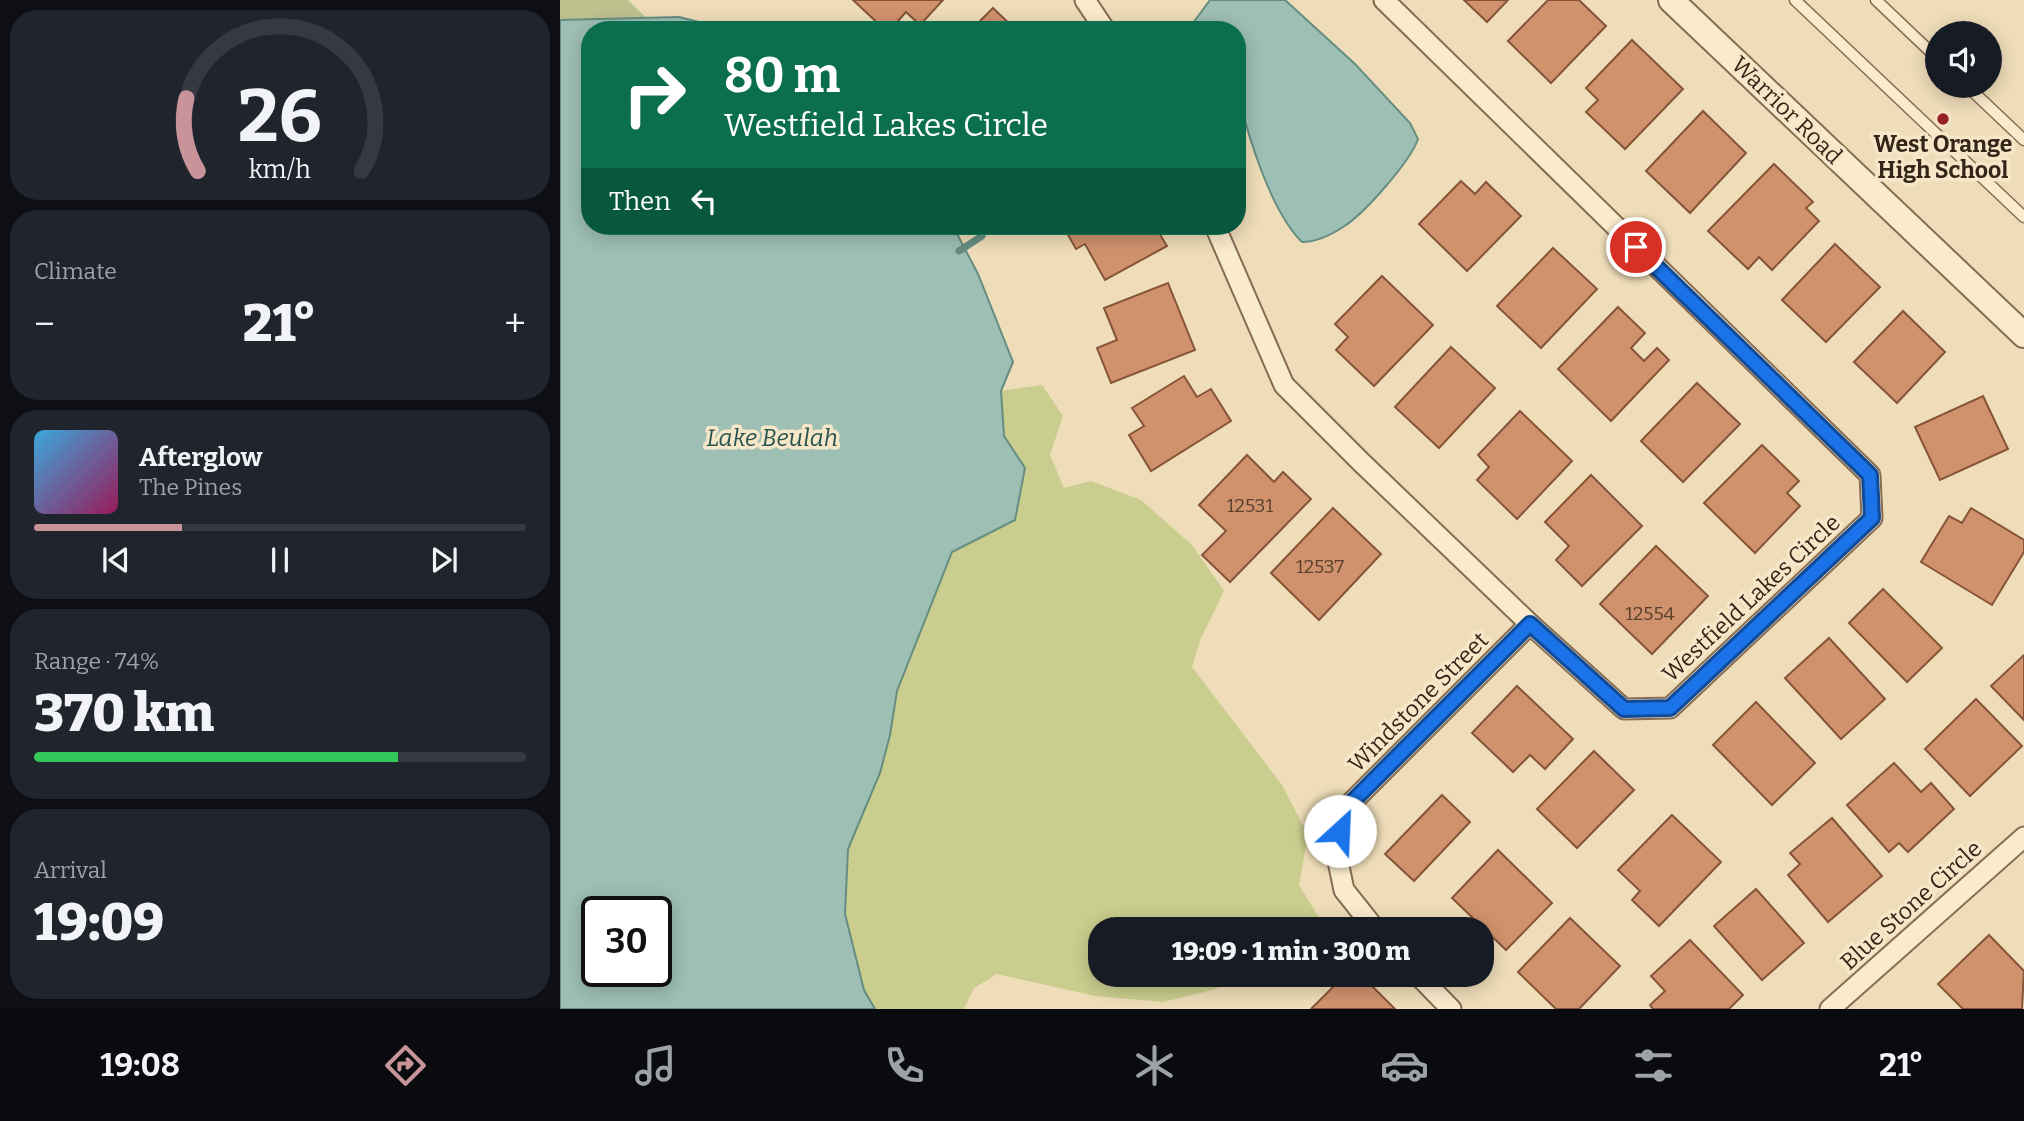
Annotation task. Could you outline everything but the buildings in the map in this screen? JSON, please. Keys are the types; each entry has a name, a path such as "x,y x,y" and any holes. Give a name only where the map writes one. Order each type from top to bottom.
{"street":[{"path":"1085,0 1099,21"},
{"name":"Westfield Lakes Circle","path":"1219,235 1284,385 1360,462 1530,624 1624,709 1670,708 1872,518 1870,475 1384,0"},
{"name":"Warrior Road","path":"1671,0 2024,335"},
{"name":"Windstone Street","path":"1365,917 1344,890 1336,852 1344,810 1530,624"},
{"name":"Blue Stone Circle","path":"1830,1009 2024,837"},
{"path":"1430,987 1451,1009"}],"lane":[{"path":"1795,0 2024,217"},
{"path":"1876,0 1925,47"},
{"path":"1979,98 2024,140"}],"green space":[{"path":"560,0 628,0 650,21 581,21 581,235 583,235 560,266"},
{"path":"1042,385 1063,416 1050,455 1064,488 1091,481 1141,500 1192,545 1224,591 1201,638 1192,667 1282,785 1308,835 1299,885 1319,917 1088,917 1088,987 1219,987 1212,990 1163,1002 1095,996 997,974 974,988 964,1009 875,1009 864,990 845,914 848,849 880,773 897,691 952,552 1015,520 1025,468 1004,436 1001,391"}],"water":[{"path":"1210,0 1285,0 1355,64 1410,123 1418,139 1406,161 1352,220 1334,233 1307,242 1302,242 1291,229 1262,172 1246,124 1246,21 1194,21"},
{"name":"Lake Beulah","path":"679,17 695,21 581,21 581,235 958,235 978,274 1013,362 1001,391 1004,436 1025,468 1015,520 952,552 897,691 880,773 848,849 845,914 864,990 875,1009 560,1009 560,20"}],"waterway":[{"path":"959,251 982,236"}],"place":[{"name":"West Orange High School","path":"1943,119"}],"route":[{"path":"1340,831 1344,810 1530,624 1624,709 1670,708 1872,518 1870,475 1636,247"}]}
